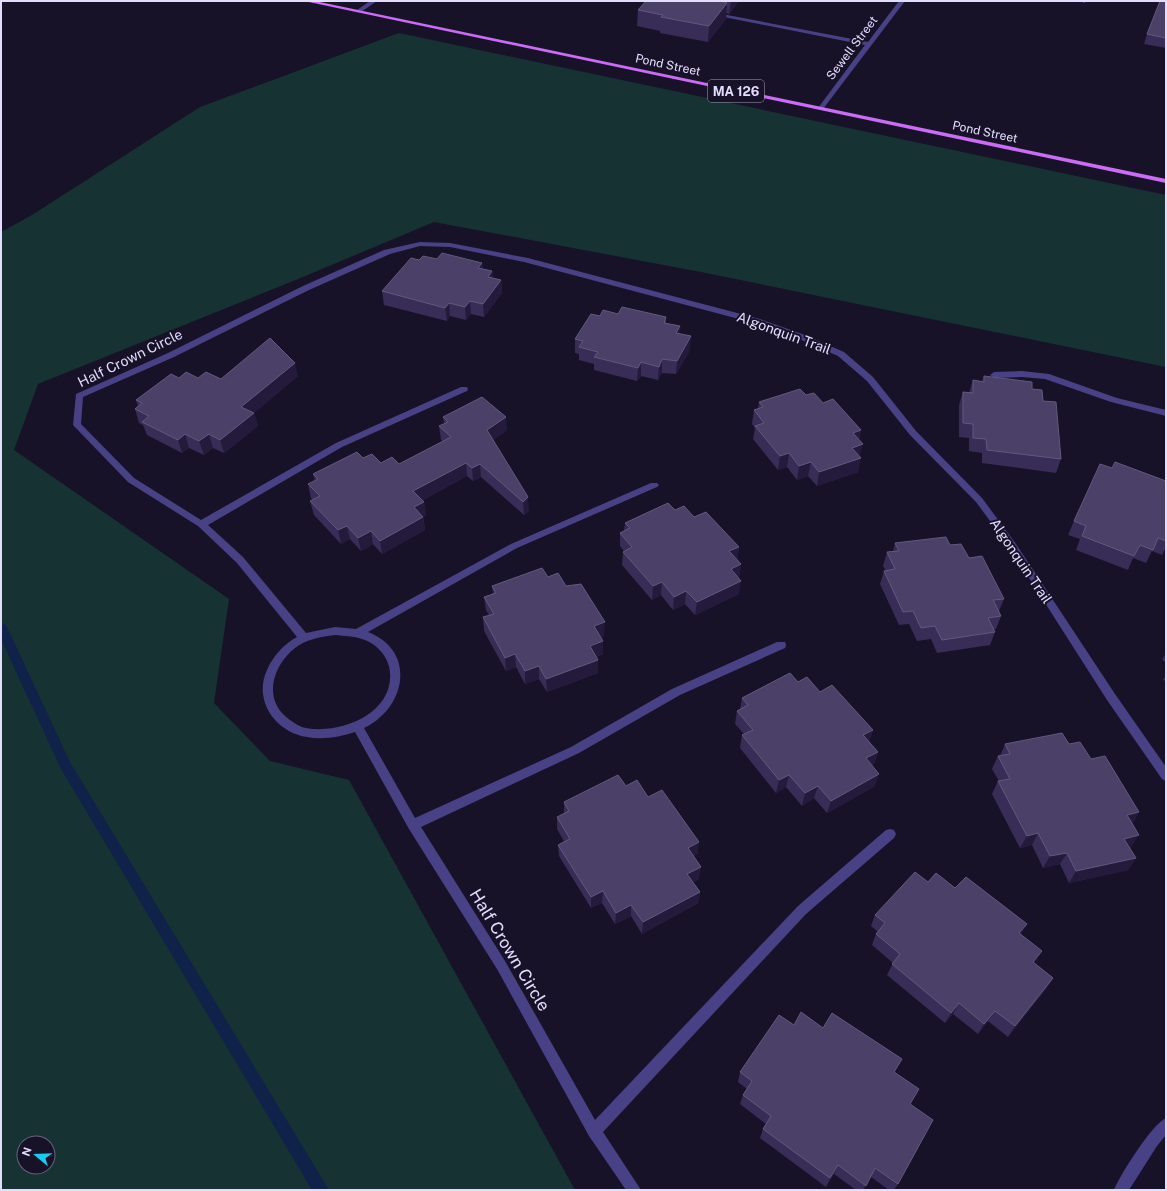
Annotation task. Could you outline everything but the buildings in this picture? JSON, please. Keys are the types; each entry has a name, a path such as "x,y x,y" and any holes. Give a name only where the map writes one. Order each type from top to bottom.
{"main road":[{"name":"Pond Street","path":"307,1 1166,181"}],"street":[{"path":"359,12 374,1"},
{"name":"Sewell Street","path":"821,108 902,1"},
{"path":"722,16 869,44"},
{"name":"Algonquin Trail","path":"306,288 387,252 420,244 450,245 525,260 757,321 802,337 841,354 870,380 914,432 979,500 1013,546 1111,697 1166,776"},
{"name":"Half Crown Circle","path":"305,638 240,560 201,524 131,480 77,425 79,396 171,355 306,288"},
{"path":"994,375 1021,373 1041,375 1058,379 1081,390 1112,401 1166,413"},
{"path":"201,524 339,445 464,389"},
{"path":"358,633 514,546 654,485"},
{"path":"335,631 358,633 373,639 383,646 394,662 395,685 386,703 379,712 358,727 344,731 316,734 296,729 282,722 270,706 266,689 271,668 282,655 293,645 305,638 317,634 335,631"},
{"path":"413,825 575,750 676,692 781,645"},
{"name":"Half Crown Circle","path":"358,727 413,825 501,965 594,1131 634,1190"},
{"path":"594,1131 802,910 890,834"},
{"path":"1122,1190 1152,1141 1166,1125"}],"green space":[{"path":"399,33 1166,195 1166,367 701,272 434,222 303,277 38,384 14,450 229,599 214,703 270,761 349,780 575,1190 1,1190 1,232 32,215 200,107"}],"waterway":[{"path":"1,627 65,765 321,1190"}]}
